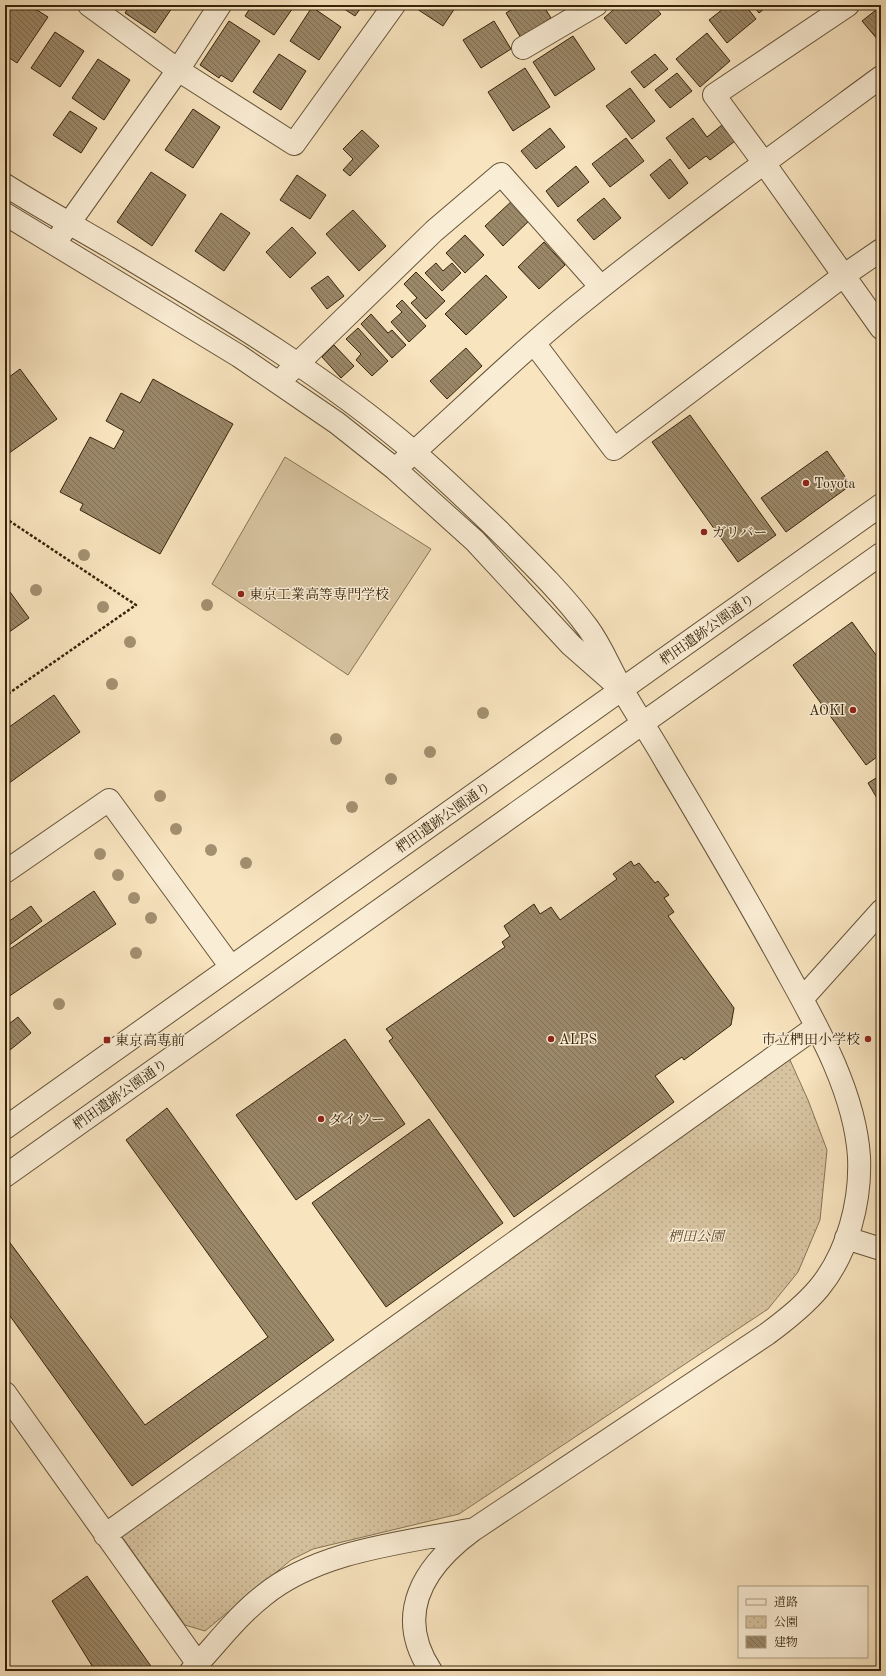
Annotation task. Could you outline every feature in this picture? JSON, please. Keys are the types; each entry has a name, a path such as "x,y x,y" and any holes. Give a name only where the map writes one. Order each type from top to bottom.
{"street":[{"path":"89,5 178,70 294,144 394,5"},
{"path":"55,243 178,70 220,5"},
{"path":"523,48 596,5"},
{"path":"848,5 714,95 764,162 881,328"},
{"path":"395,469 534,343 601,287 764,162 881,77"},
{"path":"279,382 434,231 501,174 601,287"},
{"path":"5,185 216,312 297,364 361,411 414,452 454,487 562,597 590,631 622,689 750,903 816,1027 839,1076 854,1120 858,1157 858,1179 854,1209 846,1238 824,1282 806,1302 788,1318 456,1542 430,1569 422,1584 417,1600 414,1622 416,1636 420,1652 431,1671"},
{"path":"5,214 239,356 338,423 395,469 475,541 570,645 622,689"},
{"path":"534,343 614,449 843,276 881,250"},
{"name":"椚田遺跡公園通り","path":"5,1128 881,505"},
{"name":"椚田遺跡公園通り","path":"5,1176 881,554"},
{"path":"5,872 109,800 231,967"},
{"path":"802,999 881,911"},
{"path":"105,1534 816,1027"},
{"path":"846,1238 881,1249"},
{"path":"5,1393 105,1534 195,1667 262,1596 302,1571 351,1554 473,1530"}],"path":[{"path":"5,518 136,605 5,696"}],"green space":[{"path":"285,457 431,549 348,675 212,584"},
{"name":"椚田公園","path":"785,1049 808,1100 827,1150 820,1220 798,1272 768,1309 459,1514 313,1549 291,1560 205,1631 185,1625 115,1527"}],"building":[{"path":"7,5 29,5 48,17 17,63 5,55 5,9"},
{"path":"130,5 174,5 155,33 125,13"},
{"path":"252,5 295,5 274,35 245,16"},
{"path":"338,5 363,5 355,16"},
{"path":"416,5 457,5 443,26 414,7"},
{"path":"519,5 543,5 551,18 521,38 506,13"},
{"path":"619,5 653,5 661,14 626,44 604,18"},
{"path":"728,5 745,5 756,19 727,43 709,20"},
{"path":"753,5 769,5 759,13"},
{"path":"881,6 881,38 878,40 862,21"},
{"path":"312,7 341,27 319,60 290,41"},
{"path":"229,21 260,41 232,82 221,75 219,78 200,65"},
{"path":"494,21 511,49 481,68 463,40"},
{"path":"55,32 84,51 60,87 31,68"},
{"path":"707,33 730,61 700,87 676,59"},
{"path":"573,36 595,69 555,96 533,62"},
{"path":"279,54 306,71 281,110 253,92"},
{"path":"655,54 668,69 644,88 631,72"},
{"path":"98,59 130,80 104,120 72,98"},
{"path":"525,68 550,107 513,131 488,92"},
{"path":"677,73 692,91 670,108 655,90"},
{"path":"630,88 655,121 632,139 606,106"},
{"path":"193,109 220,127 193,168 165,150"},
{"path":"70,111 97,128 81,153 53,135"},
{"path":"693,118 707,137 722,125 735,141 710,160 706,156 689,169 666,138"},
{"path":"550,128 565,147 536,169 521,151"},
{"path":"362,130 379,146 350,176 343,170 353,159 343,149"},
{"path":"626,138 644,161 610,187 592,164"},
{"path":"670,159 688,183 669,199 650,175"},
{"path":"576,166 589,182 558,207 546,191"},
{"path":"151,172 186,195 152,246 117,222"},
{"path":"297,175 326,195 310,219 280,200"},
{"path":"604,198 621,218 594,240 577,220"},
{"path":"514,199 532,218 503,246 485,226"},
{"path":"353,210 386,246 359,271 326,234"},
{"path":"221,213 250,233 224,271 195,251"},
{"path":"292,227 316,253 290,278 266,252"},
{"path":"465,235 484,255 465,273 446,253"},
{"path":"544,242 565,265 539,289 518,267"},
{"path":"436,263 443,271 452,263 461,273 442,291 425,273"},
{"path":"416,272 445,301 426,319 411,303 417,298 404,284"},
{"path":"486,275 507,297 466,335 445,314"},
{"path":"328,276 344,296 327,309 311,288"},
{"path":"402,300 426,326 409,342 391,322 402,312 396,306"},
{"path":"371,314 388,333 392,330 406,345 392,358 361,324"},
{"path":"358,328 388,361 372,376 356,360 361,354 346,339"},
{"path":"334,345 354,366 341,378 322,357"},
{"path":"466,348 482,366 447,399 430,381"},
{"path":"20,369 57,419 5,456 5,380"},
{"path":"153,379 233,424 160,554 80,510 83,504 60,492 90,437 114,449 124,431 106,421 121,393 140,403"},
{"path":"690,415 776,535 738,562 652,442"},
{"path":"827,451 851,485 786,532 761,498"},
{"path":"5,585 29,618 5,635"},
{"name":"AOKI","path":"852,622 881,662 881,754 866,765 793,665"},
{"path":"54,695 80,732 5,786 5,730"},
{"path":"881,775 881,805 868,783"},
{"name":"ALPS","path":"631,861 634,866 639,863 655,883 658,881 669,895 664,898 674,912 668,916 734,1008 731,1025 684,1060 682,1057 655,1076 674,1102 514,1217 389,1041 393,1038 386,1029 505,947 502,942 510,936 504,926 534,904 540,914 551,907 560,920 617,879 613,874"},
{"path":"94,891 116,924 5,999 5,924 31,906 42,921 8,946 10,949"},
{"path":"18,1017 31,1033 5,1054 5,1027"},
{"name":"ダイソー","path":"345,1039 405,1124 296,1200 236,1115"},
{"path":"167,1108 334,1340 132,1486 5,1309 5,1236 145,1425 268,1337 126,1140"},
{"path":"429,1119 503,1223 386,1307 312,1203"},
{"path":"87,1576 153,1669 152,1671 92,1671 94,1669 52,1601"}],"place":[{"name":"Toyota","path":"806,483"},
{"name":"ガリバー","path":"704,532"},
{"name":"東京工業高等専門学校","path":"241,594"},
{"name":"AOKI","path":"853,710"},
{"name":"ALPS","path":"551,1039"},
{"name":"市立椚田小学校","path":"868,1039"},
{"name":"東京高専前","path":"107,1040"},
{"name":"ダイソー","path":"321,1119"}]}
